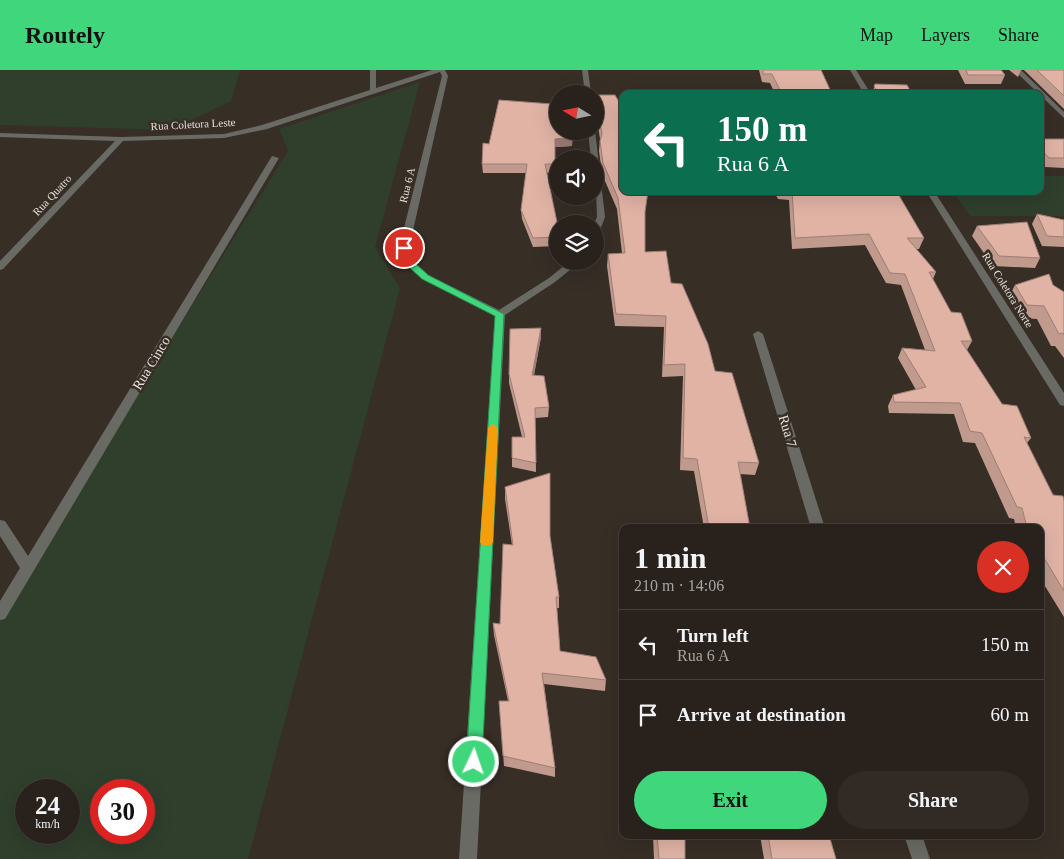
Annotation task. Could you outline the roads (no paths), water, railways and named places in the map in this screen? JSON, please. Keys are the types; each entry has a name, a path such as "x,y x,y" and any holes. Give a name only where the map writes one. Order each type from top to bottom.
{"street":[{"path":"373,70 373,91"},
{"name":"Rua Coletora Leste","path":"0,135 121,139 224,136 246,132 438,70"},
{"name":"Rua 6 A","path":"442,70 445,76 404,248 412,265 425,277 500,314"},
{"path":"585,70 587,85"},
{"path":"853,70 866,90"},
{"path":"1017,70 1037,90"},
{"path":"1044,96 1064,116"},
{"name":"Rua Quatro","path":"0,267 121,139"},
{"name":"Rua Cinco","path":"0,614 275,158"},
{"name":"Rua Coletora Norte","path":"933,195 1064,402"},
{"path":"468,859 500,314 565,270"},
{"name":"Rua 7","path":"758,334 817,524"},
{"path":"0,525 28,568"},
{"path":"914,839 921,859"}]}
